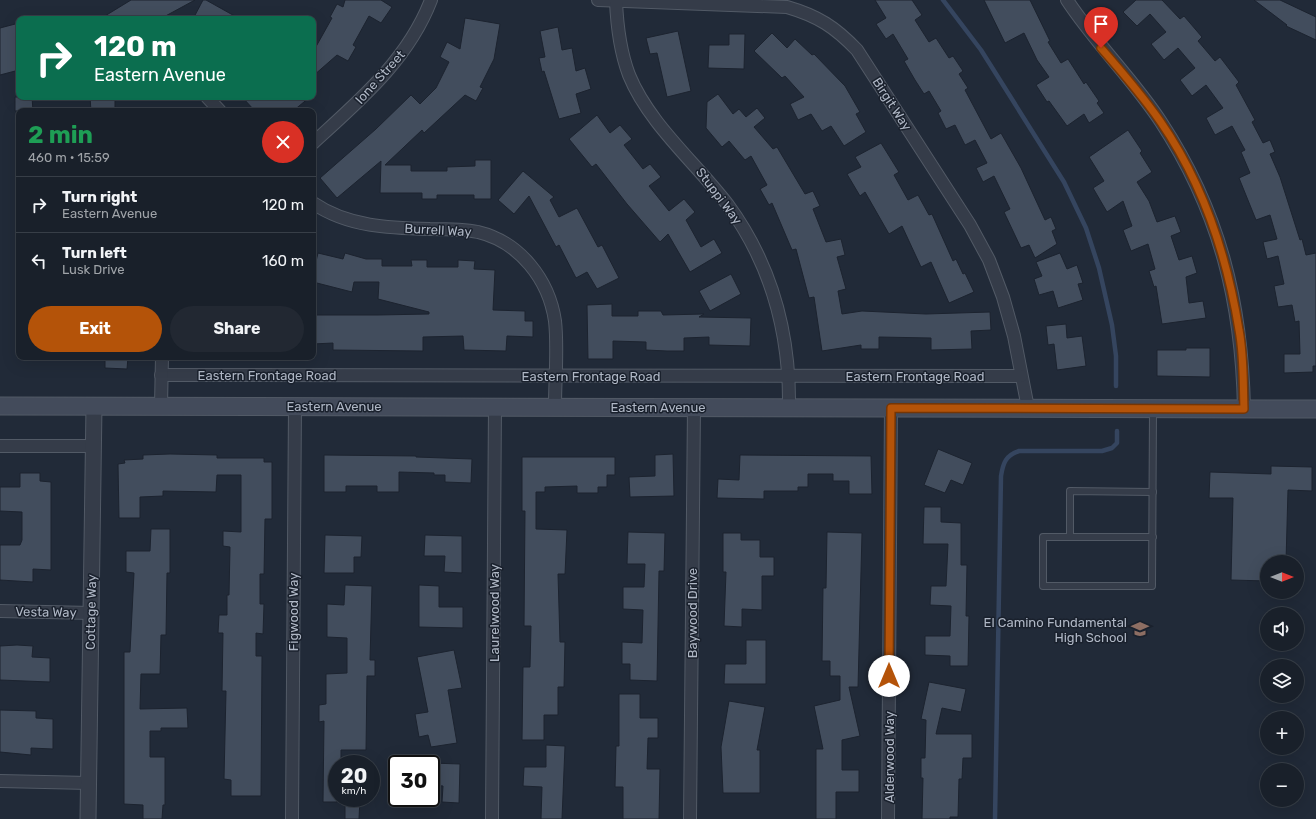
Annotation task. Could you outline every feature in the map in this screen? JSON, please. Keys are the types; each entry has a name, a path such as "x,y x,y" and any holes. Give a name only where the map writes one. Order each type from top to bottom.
{"main road":[{"name":"Eastern Avenue","path":"0,406 161,405 1316,409"}],"street":[{"name":"Ione Street","path":"316,140 353,107 396,62 417,32 431,0"},
{"name":"Birgit Way","path":"598,0 787,7 807,13 826,22 843,34 857,50 882,88 970,225 989,260 1003,297 1014,336 1028,408"},
{"path":"1067,0 1101,48 1140,94 1161,122 1179,151 1202,198 1215,230 1230,280 1240,331 1243,365 1244,409"},
{"name":"Stuppi Way","path":"616,1 621,46 630,77 642,100 657,121 703,173 728,206 757,252 770,282 780,314 786,345 790,407"},
{"path":"210,100 217,108"},
{"name":"Burrell Way","path":"316,205 338,216 360,223 395,229 456,229 478,232 498,239 516,250 531,265 539,276 551,302 555,322 555,406"},
{"path":"161,405 162,360"},
{"name":"Eastern Frontage Road","path":"162,375 531,376 555,374 1021,376"},
{"name":"Cottage Way","path":"88,819 94,406"},
{"name":"Figwood Way","path":"292,819 295,406"},
{"name":"Laurelwood Way","path":"492,819 495,406"},
{"name":"Baywood Drive","path":"690,819 694,407"},
{"name":"Alderwood Way","path":"888,819 891,408"},
{"path":"0,446 94,446"},
{"name":"Vesta Way","path":"0,611 91,613"},
{"path":"0,781 89,783"}],"lane":[{"path":"1153,408 1153,537 1152,586 1043,586 1043,537 1153,537"},
{"path":"1070,537 1070,491 1153,492"}],"building":[{"path":"131,0 195,0 166,16 105,16"},
{"path":"203,0 206,0 235,16 195,16"},
{"path":"345,0 381,0 392,7 381,23 369,16 353,45 356,47 348,61 337,55 316,73 316,47 332,18 330,17 337,4 343,7"},
{"path":"875,0 912,0 922,15 915,20 929,42 936,38 949,58 953,56 963,71 959,74 968,88 965,90 991,139 1001,133 1021,168 1045,220 1051,217 1056,229 1052,231 1057,244 1035,258 1029,245 1021,248 1004,212 1010,209 994,176 983,182 976,168 987,163 975,140 965,145 955,125 946,129 938,113 941,111 929,91 924,94 915,80 904,61 908,59 893,34 886,39 876,24 886,18"},
{"path":"984,0 1030,0 1050,41 1048,42 1061,63 1068,59 1084,84 1086,82 1099,101 1097,103 1104,113 1089,123 1084,114 1067,126 1049,101 1047,102 1036,85 1049,77 1037,60 1024,33 1005,43"},
{"path":"1136,0 1162,0 1180,19 1184,16 1202,37 1198,41 1215,61 1220,57 1239,82 1236,85 1255,120 1252,122 1263,143 1270,140 1275,152 1270,154 1280,177 1300,240 1302,239 1306,255 1316,253 1316,366 1313,366 1313,372 1284,373 1284,354 1300,354 1299,321 1295,322 1292,305 1278,307 1274,286 1284,284 1278,256 1267,259 1263,242 1277,239 1270,215 1256,220 1239,178 1250,173 1241,152 1245,150 1232,126 1215,135 1206,118 1223,108 1206,85 1192,96 1180,80 1195,68 1178,48 1164,60 1151,44 1166,32 1150,14 1137,26 1123,12"},
{"path":"1254,0 1280,0 1316,17 1316,40 1286,26 1287,25"},
{"path":"465,18 500,24 494,59 480,87 483,88 476,101 465,95 424,133 422,130 385,165 411,165 411,171 447,171 447,167 475,166 475,160 491,160 491,199 474,199 474,195 437,195 437,199 422,199 422,193 380,193 381,161 337,198 320,178 376,129 411,95 420,104 436,88 449,62 440,57 447,42 460,49"},
{"path":"16,24 16,71 0,75 0,28"},
{"path":"558,27 562,50 572,48 576,71 585,68 591,89 576,94 581,113 559,119 544,71 542,72 539,58 545,57 540,31"},
{"path":"678,31 691,91 667,97 657,53 650,54 646,38"},
{"path":"772,33 787,48 795,39 812,55 814,54 845,86 860,112 856,114 866,132 844,146 831,126 822,131 811,114 798,120 790,104 804,97 785,76 782,78 754,51"},
{"path":"729,34 745,34 744,69 708,68 709,45 729,45"},
{"path":"718,94 733,114 739,109 746,117 757,108 765,118 754,127 773,149 777,147 805,194 813,191 820,206 813,209 826,242 841,239 845,255 837,257 846,289 838,291 842,314 862,311 926,314 990,312 991,330 971,331 972,349 931,350 931,338 879,337 879,349 861,349 861,345 822,351 814,297 809,298 796,249 792,250 772,203 769,205 760,189 767,185 751,156 745,160 729,141 722,147 706,128 707,102"},
{"path":"15,97 16,100 32,100 33,108 16,108 15,111"},
{"path":"90,100 115,100 115,108 91,108"},
{"path":"245,100 306,100 297,108 252,108"},
{"path":"597,115 610,133 620,125 632,139 624,145 643,169 650,164 661,177 649,186 669,211 684,199 695,212 686,220 701,247 714,239 722,253 690,272 668,234 660,242 627,204 596,164 592,167 569,139"},
{"path":"1128,130 1142,151 1140,153 1152,172 1137,182 1149,201 1157,222 1175,216 1181,232 1171,236 1179,260 1192,256 1197,273 1186,277 1189,303 1203,301 1206,318 1162,324 1156,286 1154,287 1149,271 1155,269 1148,244 1131,251 1123,230 1132,226 1123,201 1107,212 1093,188 1104,181 1089,157"},
{"path":"881,143 899,172 894,175 908,200 918,195 929,215 932,214 953,261 956,259 974,292 949,303 931,262 921,267 902,226 889,234 865,192 860,196 847,174 861,167 855,157"},
{"path":"523,171 554,197 550,200 559,217 577,208 598,247 602,245 619,278 597,289 587,272 576,278 559,245 556,247 529,196 514,214 498,200"},
{"path":"318,253 343,259 345,253 366,259 382,259 382,266 412,266 411,260 427,260 427,267 458,267 458,260 475,261 474,269 495,270 493,310 525,311 525,321 533,321 533,337 507,336 506,351 464,350 463,336 423,337 423,351 333,350 333,343 316,344 316,315 429,314 429,312 378,299 379,282 354,282 352,292 316,283 316,261"},
{"path":"1060,253 1067,269 1077,265 1083,283 1078,284 1083,300 1058,308 1053,291 1039,295 1034,279 1042,276 1036,262"},
{"path":"731,274 741,294 710,311 699,291"},
{"path":"612,304 612,316 638,316 638,311 661,311 663,315 704,314 699,317 751,318 750,346 709,345 709,337 684,338 684,351 667,351 646,350 646,342 613,341 613,359 588,359 587,305"},
{"path":"1066,324 1067,338 1082,336 1086,366 1057,370 1054,344 1048,345 1046,326"},
{"path":"1186,348 1210,348 1210,377 1157,376 1157,350 1186,350"},
{"path":"105,360 128,360 127,369 105,368"},
{"path":"938,449 972,463 963,485 951,480 945,493 924,485"},
{"path":"673,454 674,496 630,497 629,477 655,476 655,455"},
{"path":"143,455 217,455 217,458 264,458 264,462 272,462 272,519 265,519 264,574 260,574 260,604 264,604 263,634 256,633 256,656 262,656 261,796 231,796 231,780 224,779 226,691 222,691 223,633 218,633 219,615 227,615 230,547 223,546 223,531 241,532 241,475 217,475 216,492 163,491 163,496 140,497 140,518 119,518 118,464 125,463 124,460 143,459"},
{"path":"324,455 416,456 472,459 471,483 445,482 445,475 434,475 434,473 399,472 399,492 377,492 377,486 346,486 346,492 324,492"},
{"path":"740,455 871,456 872,494 849,494 849,481 833,481 833,474 808,474 808,487 798,487 798,491 764,491 764,499 717,498 718,479 739,480"},
{"path":"522,457 615,457 615,475 607,475 607,487 598,487 598,493 577,493 577,486 545,487 545,492 536,492 536,529 567,530 565,574 558,574 560,642 565,642 564,687 558,687 558,715 544,715 544,740 522,740 523,667 530,667 531,626 524,626 525,511 522,511"},
{"path":"1271,466 1312,467 1312,491 1288,490 1286,555 1260,555 1260,581 1231,580 1233,498 1209,498 1210,472 1271,474"},
{"path":"20,473 40,473 40,481 51,482 51,570 33,569 33,582 0,580 0,545 20,545 22,540 22,512 0,511 0,487 20,487"},
{"path":"924,507 941,507 941,522 961,523 961,565 967,565 966,616 969,616 968,666 950,666 950,656 925,655 925,636 950,636 951,606 930,605 931,586 946,586 948,544 923,544"},
{"path":"151,529 170,529 170,573 167,573 166,635 161,635 160,674 141,674 140,709 187,708 188,728 161,728 161,731 150,731 150,757 165,757 165,805 163,805 162,819 143,819 143,805 124,804 124,652 130,652 134,573 126,572 126,551 150,551"},
{"path":"628,532 665,533 664,571 659,571 657,681 630,680 630,664 622,664 622,642 642,643 643,610 623,609 623,587 644,587 645,564 627,564"},
{"path":"827,532 862,533 858,687 849,687 860,736 842,740 842,770 859,770 859,792 836,792 836,819 816,819 816,749 823,749 814,706 840,700 840,676 830,676 830,661 822,661 823,588 826,588"},
{"path":"723,533 741,533 741,540 760,540 760,557 774,557 774,576 762,576 762,610 742,609 742,627 724,626 726,572 723,572"},
{"path":"325,535 362,536 361,557 354,557 354,573 324,573"},
{"path":"425,535 462,536 462,573 444,572 445,556 424,556"},
{"path":"345,585 372,586 370,660 375,660 375,676 367,676 366,750 341,750 341,755 328,755 328,802 323,802 324,721 319,722 319,705 326,704 326,674 347,673 347,638 327,637 327,604 344,605"},
{"path":"419,585 439,586 439,607 463,607 463,628 419,627"},
{"path":"746,640 766,640 766,684 724,684 725,664 746,664"},
{"path":"0,646 33,646 32,657 50,658 50,682 0,680"},
{"path":"454,650 462,688 448,690 457,743 431,747 428,735 419,737 415,714 428,712 417,657"},
{"path":"929,682 966,689 961,712 942,708 936,734 972,734 972,758 963,758 962,779 959,779 958,817 950,817 950,819 922,819 923,778 921,778 921,758 925,758 926,720 921,719"},
{"path":"619,694 640,694 640,718 658,718 658,738 648,738 647,769 660,769 659,819 623,819 623,787 615,787 616,746 619,746"},
{"path":"729,701 765,707 757,750 760,750 760,793 723,793 721,747"},
{"path":"0,710 36,711 36,718 53,719 53,749 31,748 31,755 0,752"},
{"path":"546,745 565,746 562,819 541,819 542,787 523,786 524,767 546,767"},
{"path":"440,763 460,764 459,803 442,802 443,786 440,786"},
{"path":"345,807 360,807 359,819 345,819"}],"waterway":[{"path":"943,0 981,50 1064,182 1086,228 1099,268 1112,325 1116,356 1116,386"},
{"path":"995,819 1001,476 1003,467 1008,457 1019,451 1102,451 1112,448 1117,443 1117,431"}],"place":[{"name":"El Camino Fundamental High School","path":"1140,629"}],"route":[{"path":"889,676 891,408 1244,409 1243,365 1240,331 1230,280 1211,219 1179,151 1161,122 1140,94 1101,48"}]}
